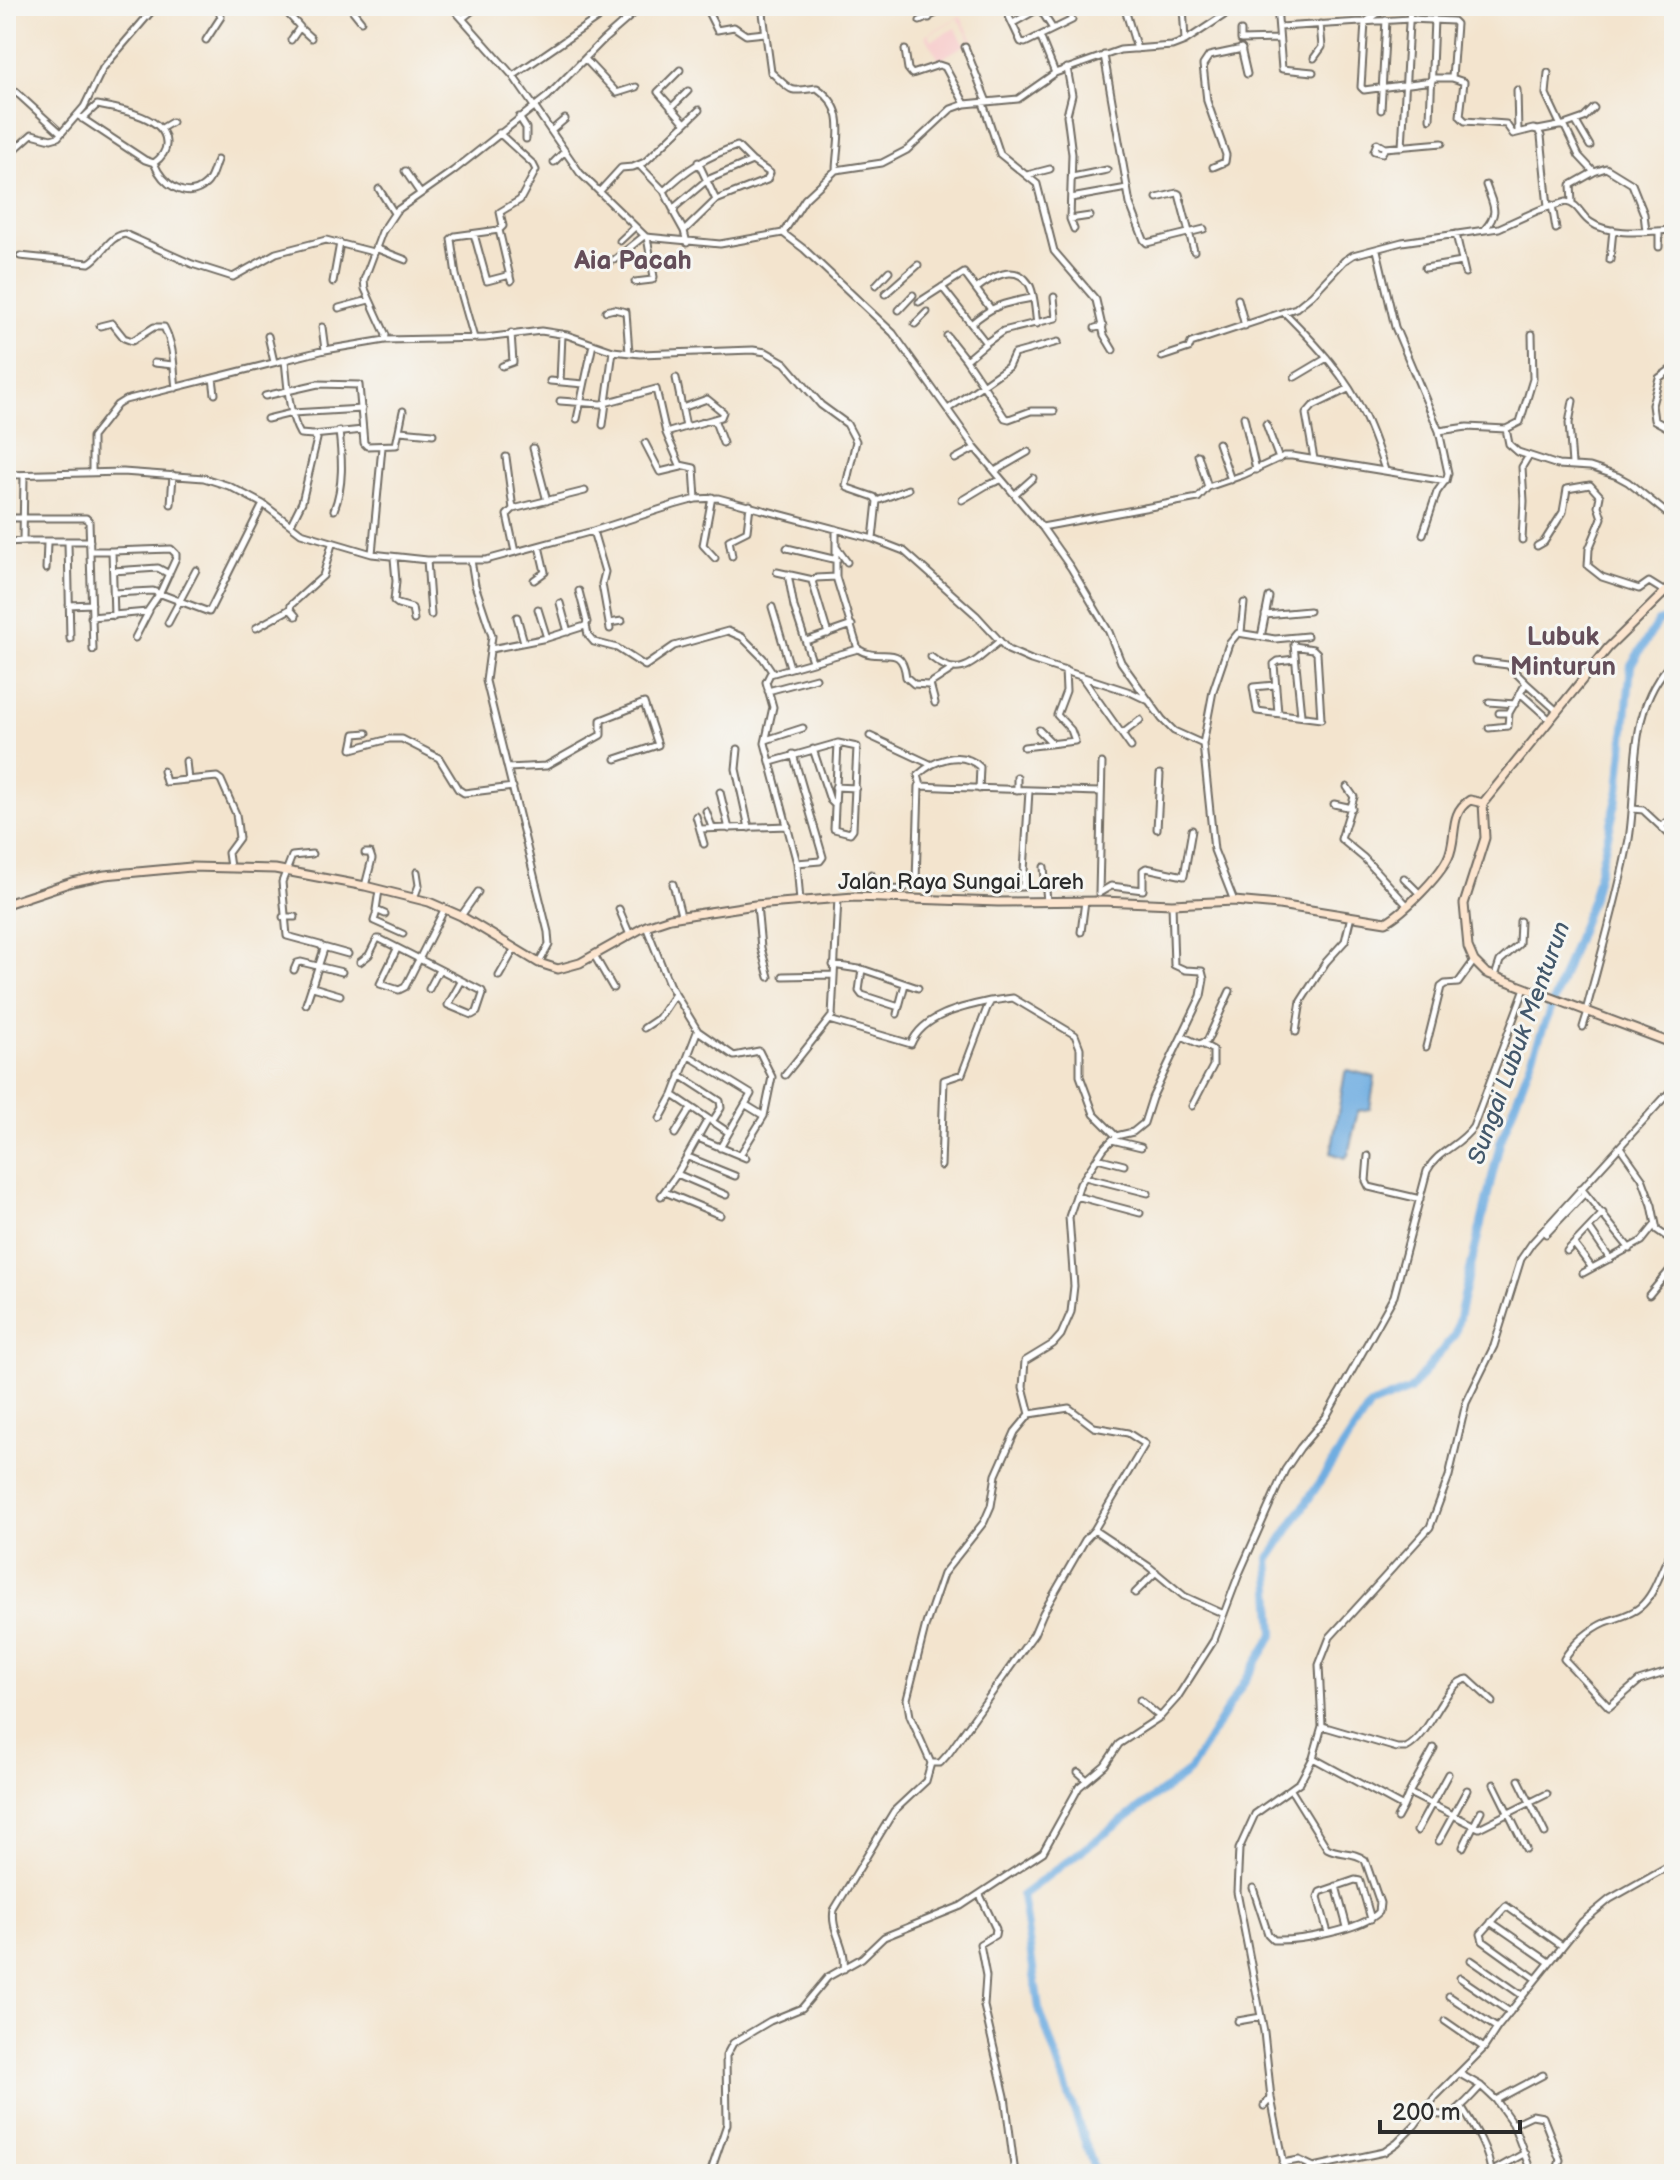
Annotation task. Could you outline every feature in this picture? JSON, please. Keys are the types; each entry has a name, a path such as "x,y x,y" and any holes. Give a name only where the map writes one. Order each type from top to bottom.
{"street":[{"path":"80,117 103,68 156,6"},
{"path":"206,40 221,17 217,6"},
{"path":"281,6 311,38"},
{"path":"349,6 361,21"},
{"path":"451,6 513,76 564,152 635,227 646,236 687,243 720,244 783,233 805,199 836,170 890,159 914,145 943,113 965,104 1018,99 1055,73 1104,55 1172,46 1185,41 1238,6"},
{"path":"457,12 464,6"},
{"path":"463,18 478,6"},
{"path":"513,76 611,6"},
{"path":"385,340 364,280 386,222 548,96 642,6"},
{"path":"705,6 717,30 734,27 746,35 765,33"},
{"path":"762,6 771,72 792,91 798,93 817,88 834,103 839,114 836,170"},
{"path":"924,6 929,18"},
{"path":"920,21 951,6"},
{"path":"1004,6 1023,43 1072,20 1065,6"},
{"path":"1103,9 1111,6"},
{"path":"1124,6 1137,49"},
{"path":"1183,6 1185,41"},
{"path":"1277,6 1281,66 1284,71 1313,72"},
{"path":"1365,22 1390,6"},
{"path":"1402,147 1410,6"},
{"path":"1013,23 1039,7 1053,29"},
{"path":"1280,27 1410,19 1452,20 1456,24 1452,78"},
{"path":"1430,119 1434,19"},
{"path":"1381,110 1386,20"},
{"path":"1365,22 1361,87 1364,90 1452,78 1464,82 1461,119 1506,124 1512,133 1576,122 1594,108"},
{"path":"1314,58 1322,47 1320,24"},
{"path":"291,40 300,27"},
{"path":"1241,31 1247,74"},
{"path":"1040,36 1055,73"},
{"path":"1241,40 1278,39"},
{"path":"965,47 1000,154 1037,184 1054,251 1096,300 1106,340 1113,350"},
{"path":"1213,167 1225,162 1226,155 1207,101 1203,65 1209,56 1242,49"},
{"path":"905,50 908,69 912,74 939,65 945,67 965,104"},
{"path":"1104,55 1127,188 1145,242 1204,229"},
{"path":"585,59 617,93 636,87"},
{"path":"1067,68 1072,95 1067,115 1072,177 1070,219 1074,229"},
{"path":"680,70 658,90 685,123"},
{"path":"1548,73 1546,94 1579,156 1594,172"},
{"path":"6,83 61,133"},
{"path":"1517,90 1518,132"},
{"path":"671,108 688,91"},
{"path":"12,152 32,134 54,139 97,105 162,128 166,148 154,163"},
{"path":"600,191 621,168 639,165 699,110"},
{"path":"80,117 154,163 161,179 186,192 207,183 217,160"},
{"path":"519,117 526,128 526,139"},
{"path":"551,131 565,119"},
{"path":"162,128 172,122"},
{"path":"1576,122 1590,146"},
{"path":"1538,130 1556,229"},
{"path":"474,338 450,242 455,236 499,230 503,226 500,212 520,200 536,170 499,133"},
{"path":"1385,148 1442,143"},
{"path":"664,191 698,162 737,146 770,173 767,180 716,200 684,231"},
{"path":"554,162 564,152"},
{"path":"673,209 707,180 752,161"},
{"path":"698,162 716,200"},
{"path":"639,165 664,191 687,243"},
{"path":"1572,203 1571,185 1606,168 1632,184 1644,214 1646,231"},
{"path":"1026,176 1050,169"},
{"path":"1072,177 1107,170"},
{"path":"405,171 420,193"},
{"path":"1484,230 1494,218 1495,211 1486,185"},
{"path":"1071,198 1127,188"},
{"path":"379,189 394,213"},
{"path":"1157,198 1179,194 1194,251"},
{"path":"1162,357 1189,348 1191,343 1301,305 1344,261 1364,251 1508,226 1550,206 1566,202 1572,203 1590,222 1613,230 1674,230"},
{"path":"1070,219 1090,216"},
{"path":"620,241 635,227"},
{"path":"474,234 487,281 510,278 499,230"},
{"path":"1610,260 1613,230"},
{"path":"1659,231 1659,247"},
{"path":"783,233 893,333 975,448 1042,527 1092,601 1121,662 1149,701 1174,731 1203,744"},
{"path":"20,256 89,263 97,259 116,237 125,234 192,264 233,277 284,250 326,240 406,260"},
{"path":"1456,234 1465,273"},
{"path":"614,260 646,236"},
{"path":"635,282 654,277 646,236"},
{"path":"333,282 340,243"},
{"path":"1377,250 1395,327 1439,431 1448,473 1437,492 1423,534"},
{"path":"1425,268 1462,262"},
{"path":"885,294 918,265"},
{"path":"876,285 889,271"},
{"path":"919,302 964,273 990,308"},
{"path":"976,289 993,275 1008,273 1028,283 1037,324"},
{"path":"942,287 986,343"},
{"path":"899,310 913,295"},
{"path":"966,360 1003,331 1057,316 1054,297"},
{"path":"971,324 990,308 1032,298"},
{"path":"1238,299 1245,326"},
{"path":"339,308 369,300"},
{"path":"606,311 626,312 629,353"},
{"path":"915,324 927,312"},
{"path":"1285,313 1327,358 1364,414 1386,471"},
{"path":"100,326 112,323 124,338 132,341 161,326 174,350 176,388"},
{"path":"1095,328 1103,326"},
{"path":"322,327 325,350"},
{"path":"92,473 92,437 117,405 130,399 325,350 385,340 474,338 530,331 562,334 613,351 629,353 692,354 753,350 776,357 791,369 821,405 847,424 856,441 846,485 877,501 873,539"},
{"path":"502,366 513,362 511,333"},
{"path":"560,382 562,334"},
{"path":"1439,431 1467,427 1506,429 1520,422 1532,386 1532,334"},
{"path":"268,336 274,362"},
{"path":"947,336 1007,420 1031,411 1054,411"},
{"path":"948,409 1008,367 1014,354 1058,342"},
{"path":"577,419 593,344"},
{"path":"603,425 613,351"},
{"path":"1295,377 1327,358"},
{"path":"285,361 292,413 299,433 313,435 363,430"},
{"path":"154,363 173,365"},
{"path":"1674,367 1659,378 1652,405 1654,420 1674,431"},
{"path":"213,378 215,394"},
{"path":"676,378 686,427"},
{"path":"550,381 584,384"},
{"path":"265,396 318,384 356,384 361,389 365,445 382,447 396,445 403,411"},
{"path":"560,401 606,402 656,389 666,433 681,467"},
{"path":"1314,459 1305,417 1307,411 1348,389"},
{"path":"666,433 721,417 723,412 707,399 682,408"},
{"path":"1572,464 1569,423 1573,401"},
{"path":"267,419 292,413 362,409"},
{"path":"1244,417 1256,470"},
{"path":"714,419 723,443"},
{"path":"1266,424 1279,459"},
{"path":"1506,429 1511,447 1528,457 1558,465 1590,467 1628,482 1674,519"},
{"path":"334,510 342,466 339,431"},
{"path":"400,431 433,434"},
{"path":"291,524 307,483 317,439 313,435"},
{"path":"645,443 660,472 681,467 694,468 700,464"},
{"path":"1218,443 1231,480"},
{"path":"372,554 382,447"},
{"path":"533,448 547,501"},
{"path":"955,459 975,448"},
{"path":"995,471 1028,452"},
{"path":"1198,455 1208,487"},
{"path":"1042,527 1198,498 1208,487 1292,456 1446,481"},
{"path":"506,457 513,509"},
{"path":"1522,540 1522,467 1528,457"},
{"path":"694,468 696,499"},
{"path":"6,475 123,472 204,478 229,486 263,504 301,533 372,554 427,560 486,560 712,497 873,539 904,551 916,559 1008,650 1149,701"},
{"path":"171,504 173,475"},
{"path":"24,476 25,541"},
{"path":"1015,494 1033,478"},
{"path":"962,500 1001,480"},
{"path":"1537,546 1544,542 1563,512 1567,489 1590,485 1600,496 1598,506 1602,518 1589,549 1588,566 1606,579 1639,589 1650,582 1665,592"},
{"path":"877,501 908,489"},
{"path":"515,552 507,515 513,509 585,491"},
{"path":"712,497 703,545 715,558"},
{"path":"113,593 153,591 206,613 210,611 263,504"},
{"path":"732,556 729,540 747,531 750,505"},
{"path":"6,518 86,518 89,521 93,650"},
{"path":"836,529 836,577 858,649"},
{"path":"593,531 605,572 602,584 609,626 622,621"},
{"path":"6,542 90,541"},
{"path":"68,542 70,639"},
{"path":"46,569 47,543"},
{"path":"256,628 290,609 323,576 332,544"},
{"path":"534,580 546,577 539,546"},
{"path":"836,547 847,562"},
{"path":"787,548 837,560"},
{"path":"90,551 171,549 176,554 160,593 135,638"},
{"path":"112,551 114,616"},
{"path":"394,558 394,601 412,608 414,620"},
{"path":"427,560 431,615"},
{"path":"6,904 105,875 230,867 285,871 379,889 445,908 539,963 549,945 548,932 486,681 491,649 490,625 475,585 471,560"},
{"path":"113,571 158,568 169,574"},
{"path":"168,623 196,570"},
{"path":"777,572 813,580 836,577"},
{"path":"788,574 794,607 812,661"},
{"path":"813,580 828,634"},
{"path":"1674,583 1618,636 1483,803 1485,838 1464,904 1468,947 1474,961 1482,969 1674,1044"},
{"path":"579,591 586,625 594,642 617,648 645,666 667,650 685,642 725,631 742,637 773,673"},
{"path":"1261,637 1269,597"},
{"path":"560,603 568,632"},
{"path":"1234,901 1214,850 1203,744 1213,691 1229,644 1241,632 1244,603"},
{"path":"69,605 92,604"},
{"path":"772,607 790,667"},
{"path":"91,617 143,613 150,609"},
{"path":"290,609 296,616"},
{"path":"538,609 547,638"},
{"path":"1265,615 1309,611"},
{"path":"517,617 524,642"},
{"path":"491,649 547,638 586,625"},
{"path":"806,641 852,625"},
{"path":"1241,632 1313,649 1318,656 1323,717 1319,720 1257,711 1252,697 1253,687 1275,685"},
{"path":"1293,643 1307,636"},
{"path":"800,902 797,863 766,740 773,707 766,682 773,673 858,649 873,656 900,657 910,682 930,684 951,670 968,665 1000,641"},
{"path":"1293,643 1301,715"},
{"path":"931,657 951,670"},
{"path":"1278,713 1275,663 1295,659"},
{"path":"1583,1027 1620,878 1633,809 1631,792 1640,720 1661,674 1674,660"},
{"path":"1475,661 1508,665 1556,710"},
{"path":"1024,747 1076,740 1057,715 1066,691 1065,670"},
{"path":"1081,675 1131,747"},
{"path":"768,691 816,678"},
{"path":"1489,728 1507,727 1509,713 1526,683"},
{"path":"930,684 935,703"},
{"path":"1520,693 1549,719"},
{"path":"508,768 546,766 602,734 601,720 643,702 658,745 616,759"},
{"path":"1489,702 1515,704"},
{"path":"1499,713 1509,713"},
{"path":"1122,734 1140,720"},
{"path":"766,740 803,728"},
{"path":"1039,730 1053,744"},
{"path":"367,733 355,734 352,749 389,739 402,739 439,758 458,789 464,793 513,787"},
{"path":"870,736 931,765"},
{"path":"771,762 838,743 858,748 851,832 835,830 838,743"},
{"path":"738,749 736,769 749,828"},
{"path":"813,749 834,805"},
{"path":"793,754 823,857 820,861 797,863"},
{"path":"871,874 873,893 903,889 916,881 918,775 931,765 951,757 975,762 980,767 979,789"},
{"path":"186,761 188,780"},
{"path":"1098,897 1102,763"},
{"path":"163,771 165,782 217,777 222,781 236,814 238,829 238,841 228,853 230,867"},
{"path":"1157,829 1160,774"},
{"path":"1017,777 1017,790"},
{"path":"919,786 1101,792"},
{"path":"835,787 856,788"},
{"path":"1347,787 1354,795 1341,839 1364,858 1407,905 1447,859 1459,810 1470,800 1483,803"},
{"path":"964,888 1023,887 1029,791"},
{"path":"720,792 729,829"},
{"path":"1334,804 1352,808"},
{"path":"1633,809 1643,810 1674,839"},
{"path":"706,811 712,827"},
{"path":"696,816 704,844"},
{"path":"1660,826 1674,818"},
{"path":"700,829 788,826"},
{"path":"1098,897 1111,886 1143,890 1143,870 1146,868 1184,876 1192,830"},
{"path":"365,853 370,853 372,859 365,886"},
{"path":"312,854 293,855 285,871 282,882 283,917 288,938 348,954"},
{"path":"1044,867 1047,902"},
{"path":"414,898 419,885 417,872"},
{"path":"1404,878 1419,893"},
{"path":"673,884 681,915"},
{"path":"379,889 374,921 403,934"},
{"path":"461,916 478,892"},
{"name":"Jalan Raya Sungai Lareh","path":"539,963 565,968 646,926 681,915 873,893 1047,902 1085,901 1098,897 1172,904 1234,901 1386,922 1407,905"},
{"path":"785,1075 829,1020 834,1009 833,965 838,898"},
{"path":"1081,932 1085,901"},
{"path":"1030,1414 1023,1387 1024,1363 1053,1344 1061,1335 1071,1312 1074,1286 1069,1217 1076,1196 1097,1158 1114,1138 1133,1132 1144,1123 1152,1098 1201,996 1204,974 1174,965 1172,904"},
{"path":"757,905 760,938 769,977"},
{"path":"397,949 381,981 382,986 403,990 445,908"},
{"path":"619,909 630,935"},
{"path":"377,911 385,914"},
{"path":"1296,1032 1301,1001 1326,962 1340,950 1351,915"},
{"path":"283,917 295,917"},
{"path":"1495,976 1500,961 1519,944 1520,921"},
{"path":"646,926 675,994 698,1031 734,1056 761,1052 772,1077 764,1116 743,1156 698,1138"},
{"path":"360,962 369,955 377,939 483,993 477,1012 472,1015 448,1005 461,982"},
{"path":"306,1004 323,947"},
{"path":"499,976 515,948"},
{"path":"594,955 613,988"},
{"path":"1426,1047 1441,987 1458,983 1474,961"},
{"path":"294,970 299,962 342,972"},
{"path":"833,965 862,969 918,988"},
{"path":"862,969 859,991 862,995 898,1011 905,984"},
{"path":"429,989 439,970"},
{"path":"783,976 833,975"},
{"path":"313,987 340,995"},
{"path":"710,2174 728,2119 725,2076 728,2049 739,2037 802,2008 828,1977 862,1958 891,1933 981,1898 1043,1852 1072,1798 1087,1780 1105,1765 1119,1744 1160,1717 1177,1698 1207,1652 1285,1470 1326,1417 1394,1296 1427,1171 1436,1156 1463,1138 1473,1127 1528,987"},
{"path":"1202,1044 1210,1037 1230,991"},
{"path":"644,1028 659,1018 675,994"},
{"path":"829,1020 911,1044 920,1029 956,1008 1013,998 1075,1035 1080,1048 1080,1076 1094,1114 1114,1138 1141,1147"},
{"path":"941,1166 943,1084 946,1079 962,1074 991,1001"},
{"path":"660,1119 673,1095 698,1031"},
{"path":"1182,1036 1213,1050 1214,1062 1192,1106"},
{"path":"689,1056 750,1092 751,1097 720,1148"},
{"path":"680,1075 720,1101 721,1108 710,1120 663,1194 720,1215"},
{"path":"1546,1234 1674,1087"},
{"path":"673,1095 729,1132"},
{"path":"746,1105 764,1116"},
{"path":"675,1134 691,1108"},
{"path":"1620,1147 1642,1178 1652,1205 1655,1225 1661,1234 1674,1242"},
{"path":"1368,1156 1366,1181 1369,1187 1420,1199"},
{"path":"688,1157 735,1176"},
{"path":"1097,1158 1124,1165"},
{"path":"677,1174 726,1195"},
{"path":"1085,1177 1148,1193"},
{"path":"1583,1190 1630,1249"},
{"path":"1286,2174 1237,1892 1239,1849 1255,1814 1291,1790 1305,1775 1322,1726 1319,1665 1326,1644 1430,1527 1449,1476 1466,1403 1494,1346 1521,1259 1532,1243 1583,1190"},
{"path":"1076,1196 1140,1213"},
{"path":"1567,1251 1603,1213"},
{"path":"1583,1273 1642,1241 1655,1225"},
{"path":"1589,1228 1610,1259"},
{"path":"1574,1244 1592,1268"},
{"path":"1649,1295 1674,1265"},
{"path":"844,1969 844,1950 834,1923 834,1910 894,1811 926,1781 931,1763 907,1704 926,1624 943,1574 984,1522 991,1506 996,1475 1015,1432 1030,1414 1069,1408 1094,1427 1128,1433 1145,1444 1094,1530 1085,1540 1021,1652 949,1753 940,1763 931,1763"},
{"path":"1094,1530 1156,1572 1184,1596 1224,1614"},
{"path":"1674,1548 1664,1563 1654,1591 1640,1607 1603,1623 1581,1640 1564,1659 1609,1707 1639,1681 1674,1670"},
{"path":"1135,1593 1156,1572"},
{"path":"1322,1726 1406,1748 1425,1732 1461,1680 1468,1679 1493,1702"},
{"path":"1140,1700 1160,1717"},
{"path":"1397,1818 1434,1748"},
{"path":"1313,1758 1403,1807"},
{"path":"1078,1772 1087,1780"},
{"path":"1417,1831 1448,1774"},
{"path":"1519,1780 1545,1833"},
{"path":"1494,1784 1526,1849"},
{"path":"1253,1888 1271,1939 1277,1941 1328,1933 1371,1919 1379,1912 1380,1903 1365,1860 1327,1848 1291,1790"},
{"path":"1439,1841 1467,1790"},
{"path":"1409,1793 1473,1827 1487,1826 1547,1794"},
{"path":"1463,1847 1481,1811"},
{"path":"1298,2174 1314,2167 1390,2149 1415,2125 1435,2097 1484,2048 1561,1945 1600,1905 1651,1873 1674,1863"},
{"path":"1328,1933 1318,1895 1336,1886 1360,1881 1371,1919"},
{"path":"1336,1886 1347,1927"},
{"path":"981,1898 996,1929 995,1935 983,1940 979,1948 986,1976 984,2006 1005,2096 1015,2174"},
{"path":"1536,1979 1481,1939 1481,1934 1506,1906 1561,1945"},
{"path":"1491,1922 1549,1962"},
{"path":"1471,1960 1523,1996"},
{"path":"1460,1978 1510,2012"},
{"path":"1449,1996 1497,2028"},
{"path":"1238,2021 1261,2017"},
{"path":"1445,2021 1484,2048"},
{"path":"1460,2074 1481,2086 1496,2100 1513,2124 1532,2174"},
{"path":"1496,2100 1543,2075"},
{"path":"1425,2110 1445,2116 1461,2106 1481,2086"},
{"path":"1264,2106 1271,2098"},
{"path":"1461,2106 1475,2129 1491,2173 1525,2153"},
{"path":"1513,2124 1532,2115 1543,2117 1560,2160 1556,2174"},
{"path":"1283,2163 1299,2160 1314,2167"}],"shaded area":[{"path":"960,16 973,40 939,60 925,35","holes":["958,18 970,40 964,43 955,28 932,40 929,34"]}],"water":[{"path":"1348,1070 1375,1077 1370,1109 1358,1111 1345,1158 1331,1153"}],"waterway":[{"name":"Sungai Lubuk Menturun","path":"1096,2174 1039,2008 1022,1895 1188,1772 1274,1634 1269,1559 1370,1406 1410,1390 1455,1334 1500,1143 1593,896 1619,791 1631,665 1658,622 1674,617"}],"district":[{"name":"Aia Pacah","path":"633,261"},
{"name":"Lubuk Minturun","path":"1563,652"}]}
